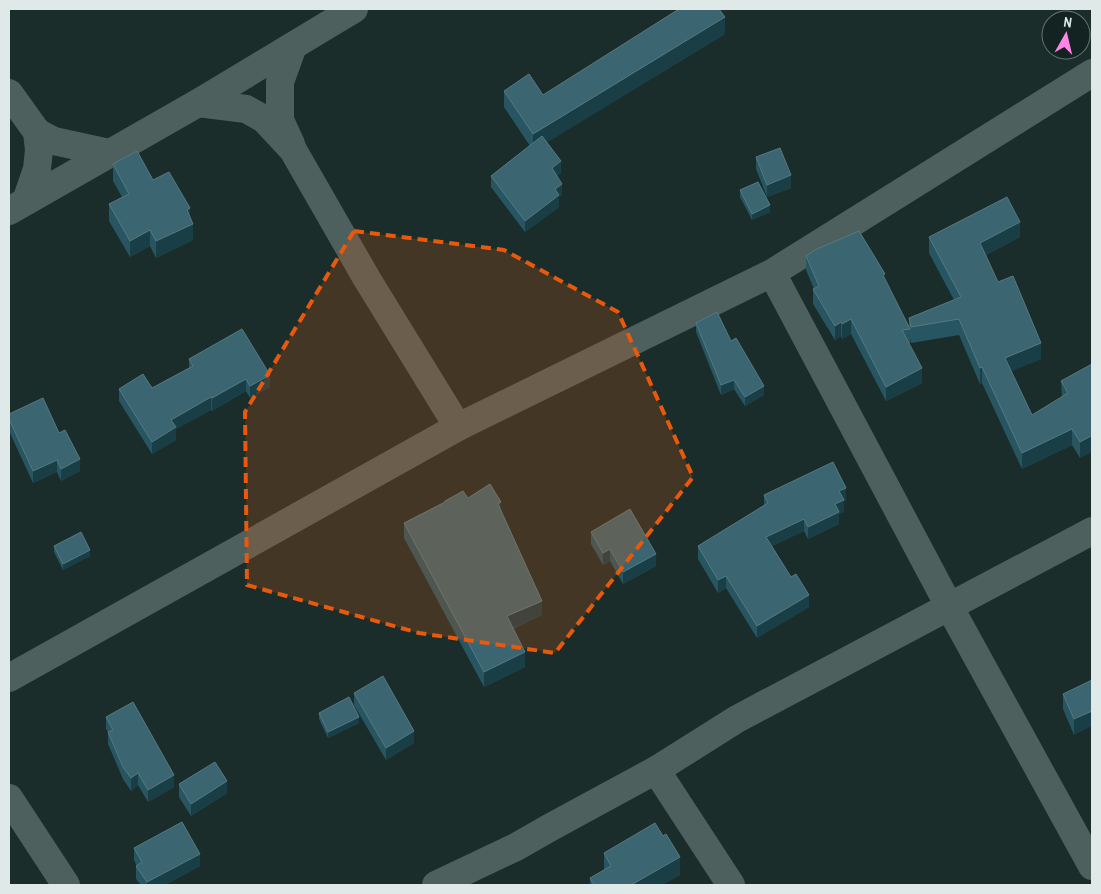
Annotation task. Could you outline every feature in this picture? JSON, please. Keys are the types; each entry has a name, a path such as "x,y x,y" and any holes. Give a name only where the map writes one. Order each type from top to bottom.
{"street":[{"path":"17,206 198,103 354,9"},
{"path":"293,46 280,82 280,120 293,150 367,279 458,427"},
{"path":"9,678 458,427 772,273 1092,73"},
{"path":"9,93 37,132 54,141 109,154"},
{"path":"198,103 246,109 264,119 293,150"},
{"path":"17,206 37,169 39,150 37,132"},
{"path":"772,273 949,606 1092,866"},
{"path":"436,885 516,847 656,770 737,719 1092,531"},
{"path":"656,770 731,885"},
{"path":"9,798 66,885"}],"highlighted area":[{"path":"354,231 504,250 618,312 693,477 555,653 419,633 247,585 245,412"}],"building":[{"path":"679,9 719,9 725,17 533,134 504,91 529,74 543,95"},
{"path":"542,136 561,161 552,168 562,184 555,189 559,195 525,221 491,176"},
{"path":"780,148 791,175 767,185 756,157"},
{"path":"137,151 153,180 169,172 190,208 187,210 193,224 156,241 150,230 130,241 109,204 129,194 113,164"},
{"path":"758,182 770,205 752,214 740,190"},
{"path":"1007,197 1020,222 980,243 998,282 1013,276 1041,343 1005,358 1032,415 1068,393 1061,381 1092,364 1092,440 1091,436 1080,442 1072,429 1022,453 982,367 980,368 959,319 911,327 909,318 961,297 929,237"},
{"path":"859,231 885,274 883,275 910,329 902,330 922,368 886,387 851,319 835,326 813,289 819,286 806,256 817,249"},
{"path":"717,312 731,341 736,338 764,386 745,397 734,380 721,385 696,323"},
{"path":"242,329 270,375 250,386 246,379 211,397 171,420 176,427 152,442 119,389 143,374 152,388 193,366 189,359"},
{"path":"43,398 59,433 65,430 80,459 61,469 57,460 33,471 9,419 9,414"},
{"path":"833,462 846,488 839,491 844,500 835,504 839,512 808,527 804,519 766,537 791,577 796,574 809,595 757,626 726,576 718,580 698,546 768,503 764,495"},
{"path":"490,484 501,502 498,504 542,601 507,616 525,652 484,672 404,523 463,491 468,498"},
{"path":"630,509 656,554 623,572 610,549 603,553 591,532"},
{"path":"81,532 90,550 63,564 54,546"},
{"path":"383,676 414,731 386,748 354,693"},
{"path":"1092,680 1092,711 1074,719 1063,694"},
{"path":"349,697 359,717 328,732 319,713"},
{"path":"133,702 174,775 148,790 138,773 131,778 123,767 108,732 113,730 106,717"},
{"path":"215,762 227,781 191,804 179,784"},
{"path":"182,822 200,854 147,882 136,866 142,862 134,848"},
{"path":"655,823 663,836 666,834 680,857 631,885 594,885 590,878 611,866 604,853"}]}
